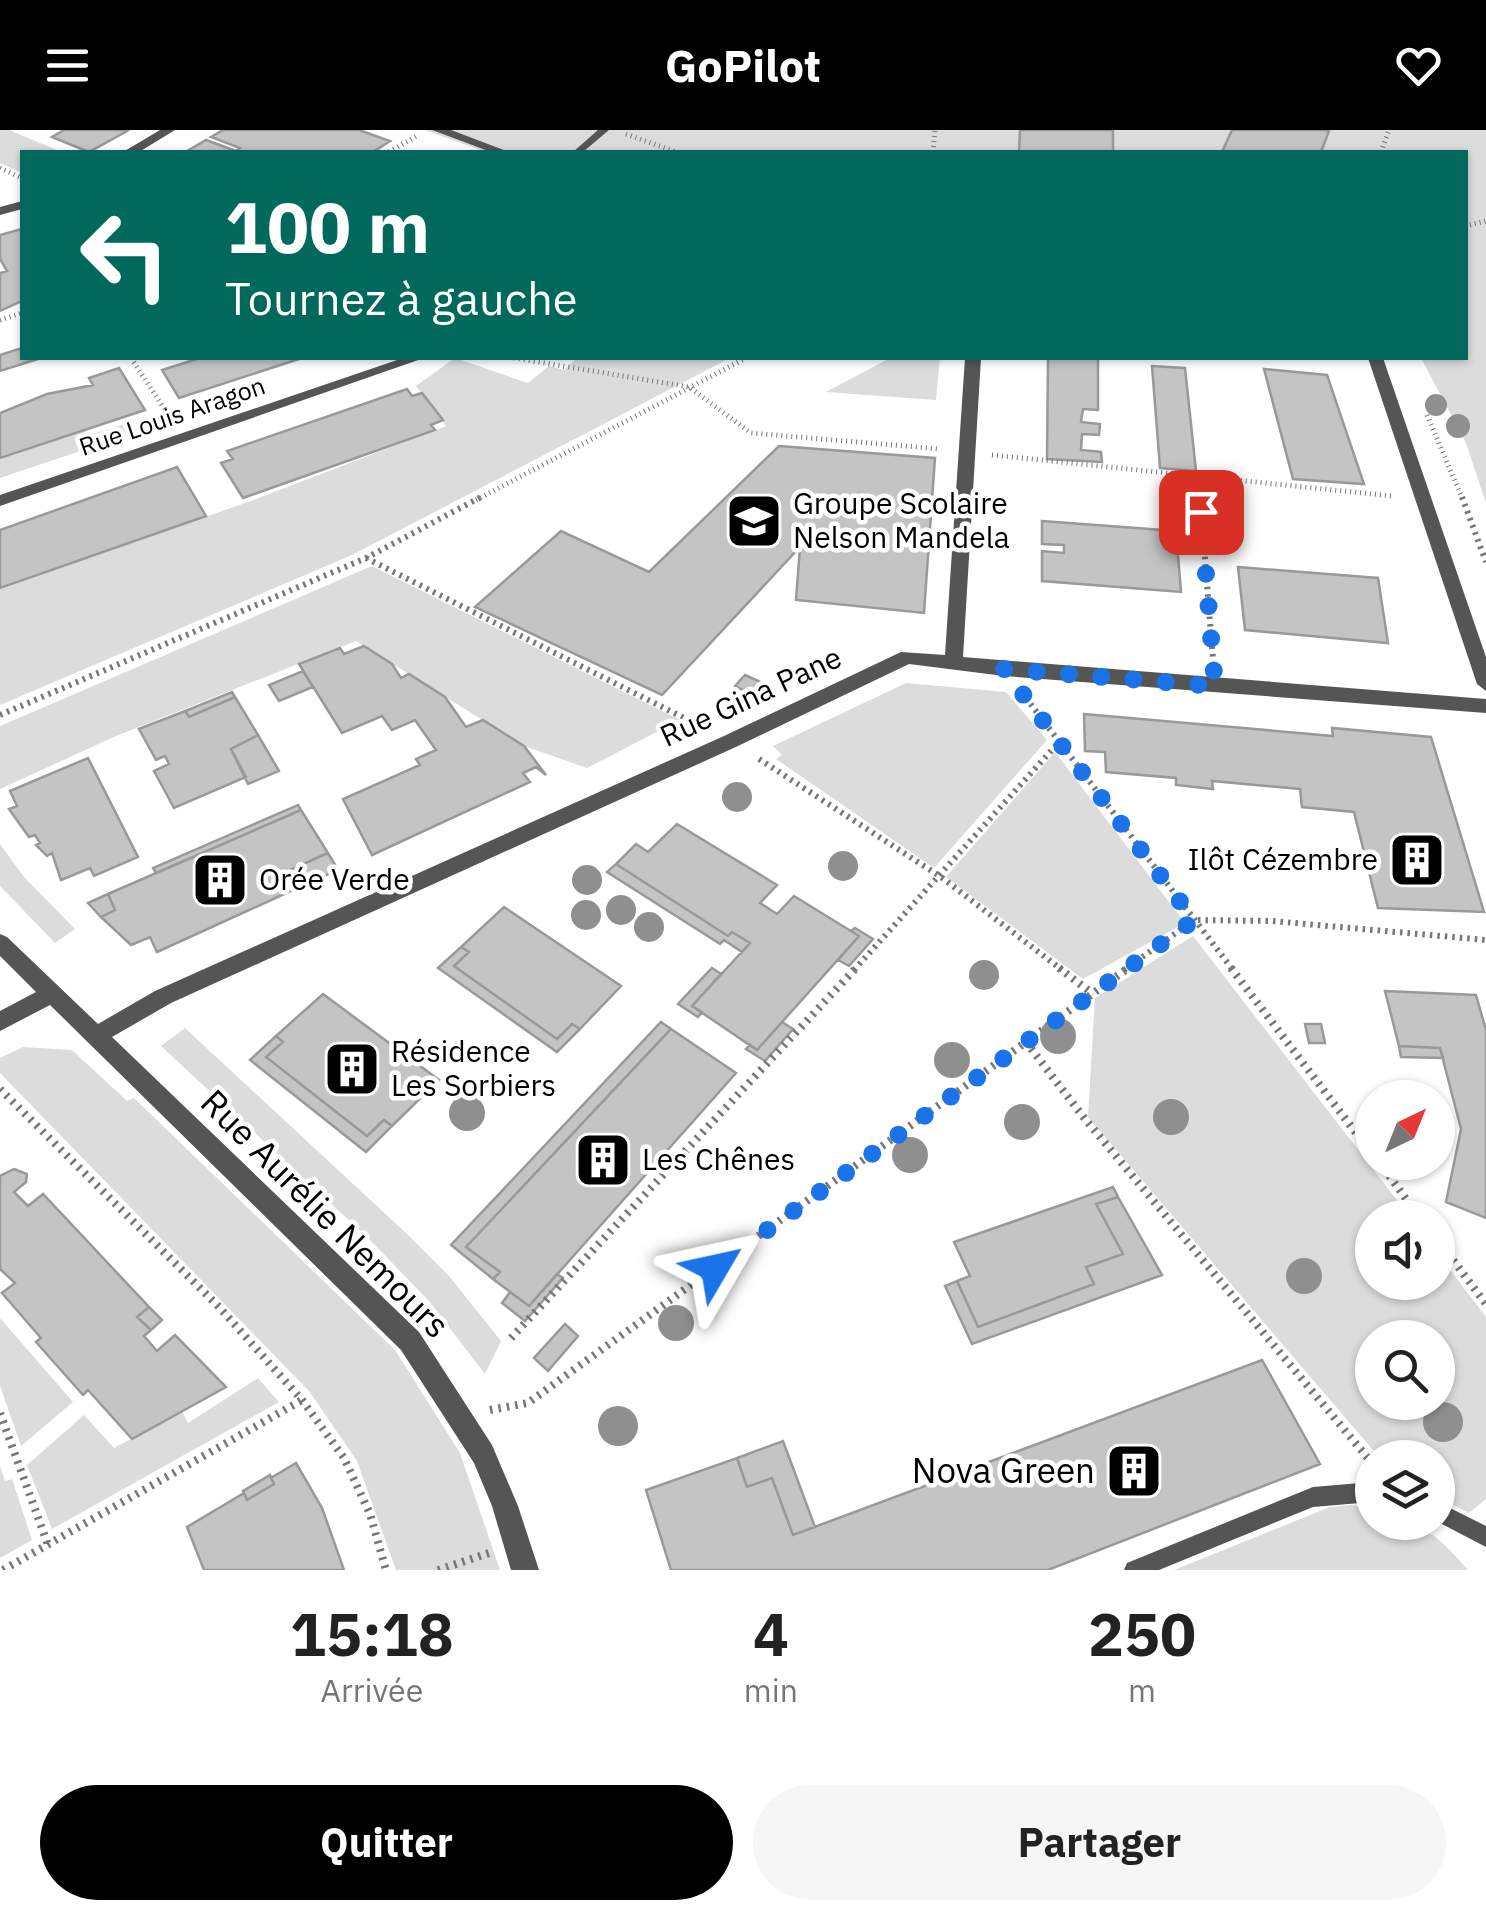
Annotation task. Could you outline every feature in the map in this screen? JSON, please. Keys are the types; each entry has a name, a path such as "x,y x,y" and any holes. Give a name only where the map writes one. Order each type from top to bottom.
{"street":[{"path":"134,150 170,130"},
{"path":"438,130 496,150"},
{"name":"Rue Louis Aragon","path":"0,501 410,360"},
{"path":"954,663 973,360"},
{"path":"1377,360 1486,684"},
{"name":"Rue Gina Pane","path":"95,1036 163,997 731,741 907,657 1004,669 1486,706"},
{"name":"Rue Aurélie Nemours","path":"0,943 410,1341 483,1454 525,1570"},
{"path":"0,1022 51,994"}],"lane":[{"path":"580,150 604,130"},
{"path":"1134,1570 1312,1497 1355,1493"},
{"path":"1455,1521 1486,1537"}],"path":[{"path":"393,150 428,130"},
{"path":"615,130 670,150"},
{"path":"132,360 184,438"},
{"path":"526,360 688,387 751,433 1424,498"},
{"path":"563,366 570,360"},
{"path":"0,715 366,558 742,360"},
{"path":"1419,402 1438,435 1486,562"},
{"path":"1198,479 1215,686"},
{"path":"1004,669 1355,1132"},
{"path":"511,1338 941,877 1059,742"},
{"path":"460,1416 528,1403 1194,920 1272,921 1486,940"},
{"path":"1026,1042 1355,1444"},
{"path":"0,1089 181,1268 302,1400 344,1458 370,1514 386,1570"},
{"path":"1455,1263 1486,1304"},
{"path":"3,1570 302,1400"},
{"path":"0,1413 48,1544"},
{"path":"438,1570 516,1540"}],"shaded area":[{"path":"0,130 57,150 20,150 20,172 0,163"},
{"path":"424,130 1486,130 1486,503 1466,443 1422,360 1468,360 1468,150 480,150"},
{"path":"452,360 528,383 549,366 564,370 575,360 726,360 352,555 0,705 0,589 248,502 446,426 416,386"},
{"path":"886,360 940,360 936,400 826,392"},
{"path":"125,424 131,434 0,478 0,459 85,431 89,435"},
{"path":"372,566 680,720 587,768 524,746 356,641 116,736 0,789 0,726"},
{"path":"906,683 1006,692 1047,740 934,868 776,759 782,755 773,746"},
{"path":"1055,752 1185,923 1083,979 946,877"},
{"path":"0,844 24,877 75,929 55,943 0,886"},
{"path":"1193,936 1355,1146 1355,1180 1381,1180 1397,1200 1355,1200 1355,1300 1455,1300 1455,1276 1486,1317 1486,1499 1469,1513 1455,1506 1455,1440 1364,1440 1088,1117 1095,998"},
{"path":"185,1028 449,1276 501,1341 485,1374 428,1300 369,1239 161,1046"},
{"path":"23,1047 72,1050 127,1101 134,1098 395,1350 460,1453 500,1570 396,1570 357,1461 309,1391 0,1073 0,1058"},
{"path":"0,1318 73,1402 21,1446 0,1386"},
{"path":"258,1378 279,1402 52,1529 27,1465 84,1415 114,1448 182,1411 188,1423"},
{"path":"0,1466 5,1481 12,1479 32,1540 0,1558"},
{"path":"1355,1506 1355,1540 1439,1540 1468,1570 1174,1570 1330,1507"}],"building":[{"path":"64,130 129,130 93,150 52,137"},
{"path":"223,130 359,130 390,141 376,150 237,150 240,148 211,137"},
{"path":"1020,130 1113,130 1113,150 1019,150"},
{"path":"1232,130 1329,131 1322,150 1223,150"},
{"path":"206,140 233,150 189,150"},
{"path":"20,230 20,302 0,311 0,273 7,271 0,259 0,235"},
{"path":"20,349 20,360 35,360 0,371 0,355"},
{"path":"194,360 296,360 179,398 162,370"},
{"path":"1048,360 1098,360 1098,410 1083,409 1081,422 1100,424 1099,435 1082,434 1081,450 1101,452 1102,462 1047,459"},
{"path":"1152,366 1185,368 1196,471 1160,468"},
{"path":"119,368 145,410 0,458 0,413 47,394 93,385 89,378"},
{"path":"1264,369 1327,375 1364,484 1293,479"},
{"path":"407,389 412,396 422,393 443,420 431,425 435,430 243,498 221,463 233,459 227,451"},
{"name":"Groupe Scolaire Nelson Mandela","path":"779,446 935,458 924,613 796,600 800,547 662,695 475,607 561,531 649,572"},
{"path":"177,467 206,516 0,588 0,530"},
{"path":"1042,521 1176,531 1181,592 1042,581 1042,551 1064,553 1064,545 1042,544"},
{"path":"1238,567 1378,578 1388,643 1245,630"},
{"path":"364,646 392,664 401,678 409,674 445,697 466,727 483,720 524,746 546,775 536,767 523,773 530,782 372,855 343,799 420,765 416,759 436,750 415,720 392,730 382,716 342,733 299,664 340,648 344,654"},
{"path":"303,671 313,687 279,701 269,685"},
{"path":"745,675 765,684 747,692 735,686"},
{"path":"232,692 235,697 189,717 185,711"},
{"path":"235,697 258,735 231,749 246,777 174,808 154,771 169,764 165,756 156,760 139,729 185,711 189,717"},
{"name":"Ilôt Cézembre","path":"1084,714 1333,736 1332,728 1431,737 1484,912 1378,908 1354,812 1302,807 1300,789 1212,781 1213,789 1176,785 1176,778 1106,772 1105,752 1085,751"},
{"path":"258,735 279,771 248,784 231,749"},
{"path":"88,758 138,857 94,876 90,868 61,880 52,853 47,856 36,845 40,843 35,835 29,837 9,809 17,806 10,791"},
{"path":"298,805 301,810 156,873 153,868"},
{"name":"Orée Verde","path":"301,810 328,853 292,869 302,886 157,952 150,937 131,945 101,917 115,910 108,894"},
{"path":"677,824 777,885 760,903 777,914 794,896 859,936 757,1050 692,1006 750,943 732,932 728,936 616,864 636,844 648,852"},
{"path":"328,853 338,870 302,886 292,869"},
{"path":"616,864 728,936 732,932 750,943 742,952 724,940 720,944 607,872"},
{"path":"108,894 115,910 101,917 88,903"},
{"path":"504,907 621,986 580,1029 572,1024 557,1039 454,966 469,952 461,947"},
{"path":"855,928 873,939 849,966 838,960 859,936 851,931"},
{"path":"461,947 469,952 454,966 557,1039 572,1024 580,1029 557,1052 438,968"},
{"path":"712,968 721,974 692,1006 702,1012 698,1017 678,1004"},
{"path":"1385,991 1476,995 1486,1030 1486,1218 1455,1206 1455,1200 1446,1200 1451,1180 1455,1180 1461,1129 1455,1106 1455,1080 1448,1080 1440,1048 1399,1046"},
{"name":"Résidence Les Sorbiers","path":"323,994 439,1080 392,1126 384,1120 367,1136 266,1057 283,1042 276,1036"},
{"path":"661,1022 671,1029 466,1247 500,1272 493,1279 451,1245"},
{"path":"782,1022 793,1029 765,1061 746,1049 750,1045 757,1050"},
{"path":"1305,1024 1321,1024 1325,1043 1309,1043"},
{"name":"Les Chênes","path":"671,1029 736,1073 529,1306 493,1279 500,1272 466,1247"},
{"path":"276,1036 283,1042 266,1057 367,1136 384,1120 392,1126 366,1152 250,1060"},
{"path":"1399,1046 1440,1048 1443,1058 1401,1057"},
{"path":"14,1169 27,1174 26,1182 14,1192 28,1206 43,1194 149,1307 137,1317 151,1330 144,1336 157,1351 175,1335 226,1387 132,1439 88,1390 83,1395 36,1342 41,1338 2,1293 15,1283 0,1269 0,1176"},
{"path":"1113,1187 1118,1197 1096,1204 1123,1254 1086,1267 1094,1284 978,1327 957,1281 970,1276 954,1242"},
{"path":"1118,1197 1162,1275 972,1344 945,1286 957,1281 978,1327 1094,1284 1086,1267 1123,1254 1096,1204"},
{"path":"557,1274 563,1278 525,1321 502,1303 510,1292 529,1306"},
{"path":"149,1307 162,1320 151,1330 137,1317"},
{"path":"565,1324 578,1336 548,1371 534,1358"},
{"name":"Nova Green","path":"1262,1360 1320,1464 1048,1570 671,1570 646,1490 737,1458 747,1487 772,1478 793,1535"},
{"path":"783,1441 815,1527 793,1535 772,1478 747,1487 737,1458"},
{"path":"296,1463 322,1508 344,1570 204,1570 187,1527 244,1493 247,1500 274,1484 271,1478"},
{"path":"270,1475 274,1484 247,1500 243,1491"}],"place":[{"name":"Groupe Scolaire Nelson Mandela","path":"754,521"},
{"name":"Ilôt Cézembre","path":"1417,860"},
{"name":"Orée Verde","path":"220,880"},
{"name":"Résidence Les Sorbiers","path":"352,1069"},
{"name":"Les Chênes","path":"603,1160"},
{"name":"Nova Green","path":"1134,1471"}],"route":[{"path":"715,1268 1194,920 1004,669 1215,686 1201,512"}]}
